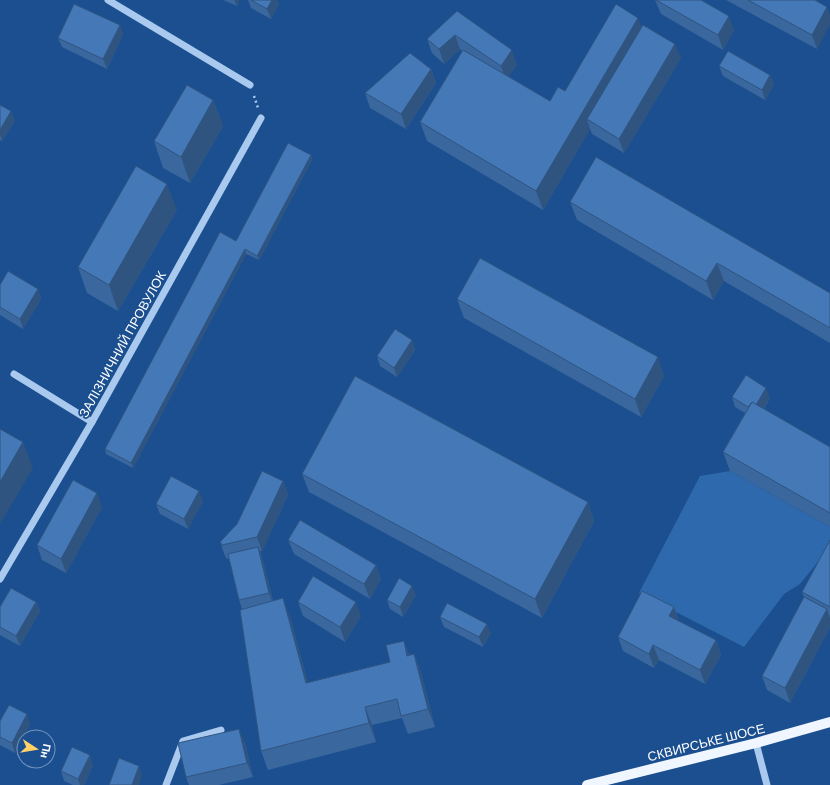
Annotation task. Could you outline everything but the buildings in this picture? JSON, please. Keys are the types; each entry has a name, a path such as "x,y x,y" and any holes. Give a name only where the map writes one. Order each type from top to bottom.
{"main road":[{"name":"СКВИРСЬКЕ ШОСЕ","path":"587,785 756,743 830,722"}],"street":[{"path":"108,0 250,85"},
{"name":"ЗАЛІЗНИЧНИЙ ПРОВУЛОК","path":"0,579 92,422 261,118"},
{"path":"14,374 92,422"},
{"path":"166,785 183,741 221,730"},
{"path":"756,743 767,785"}],"path":[{"path":"250,85 261,118"}],"shaded area":[{"path":"730,471 830,527 830,547 800,584 784,594 744,647 639,593 700,476"}]}
